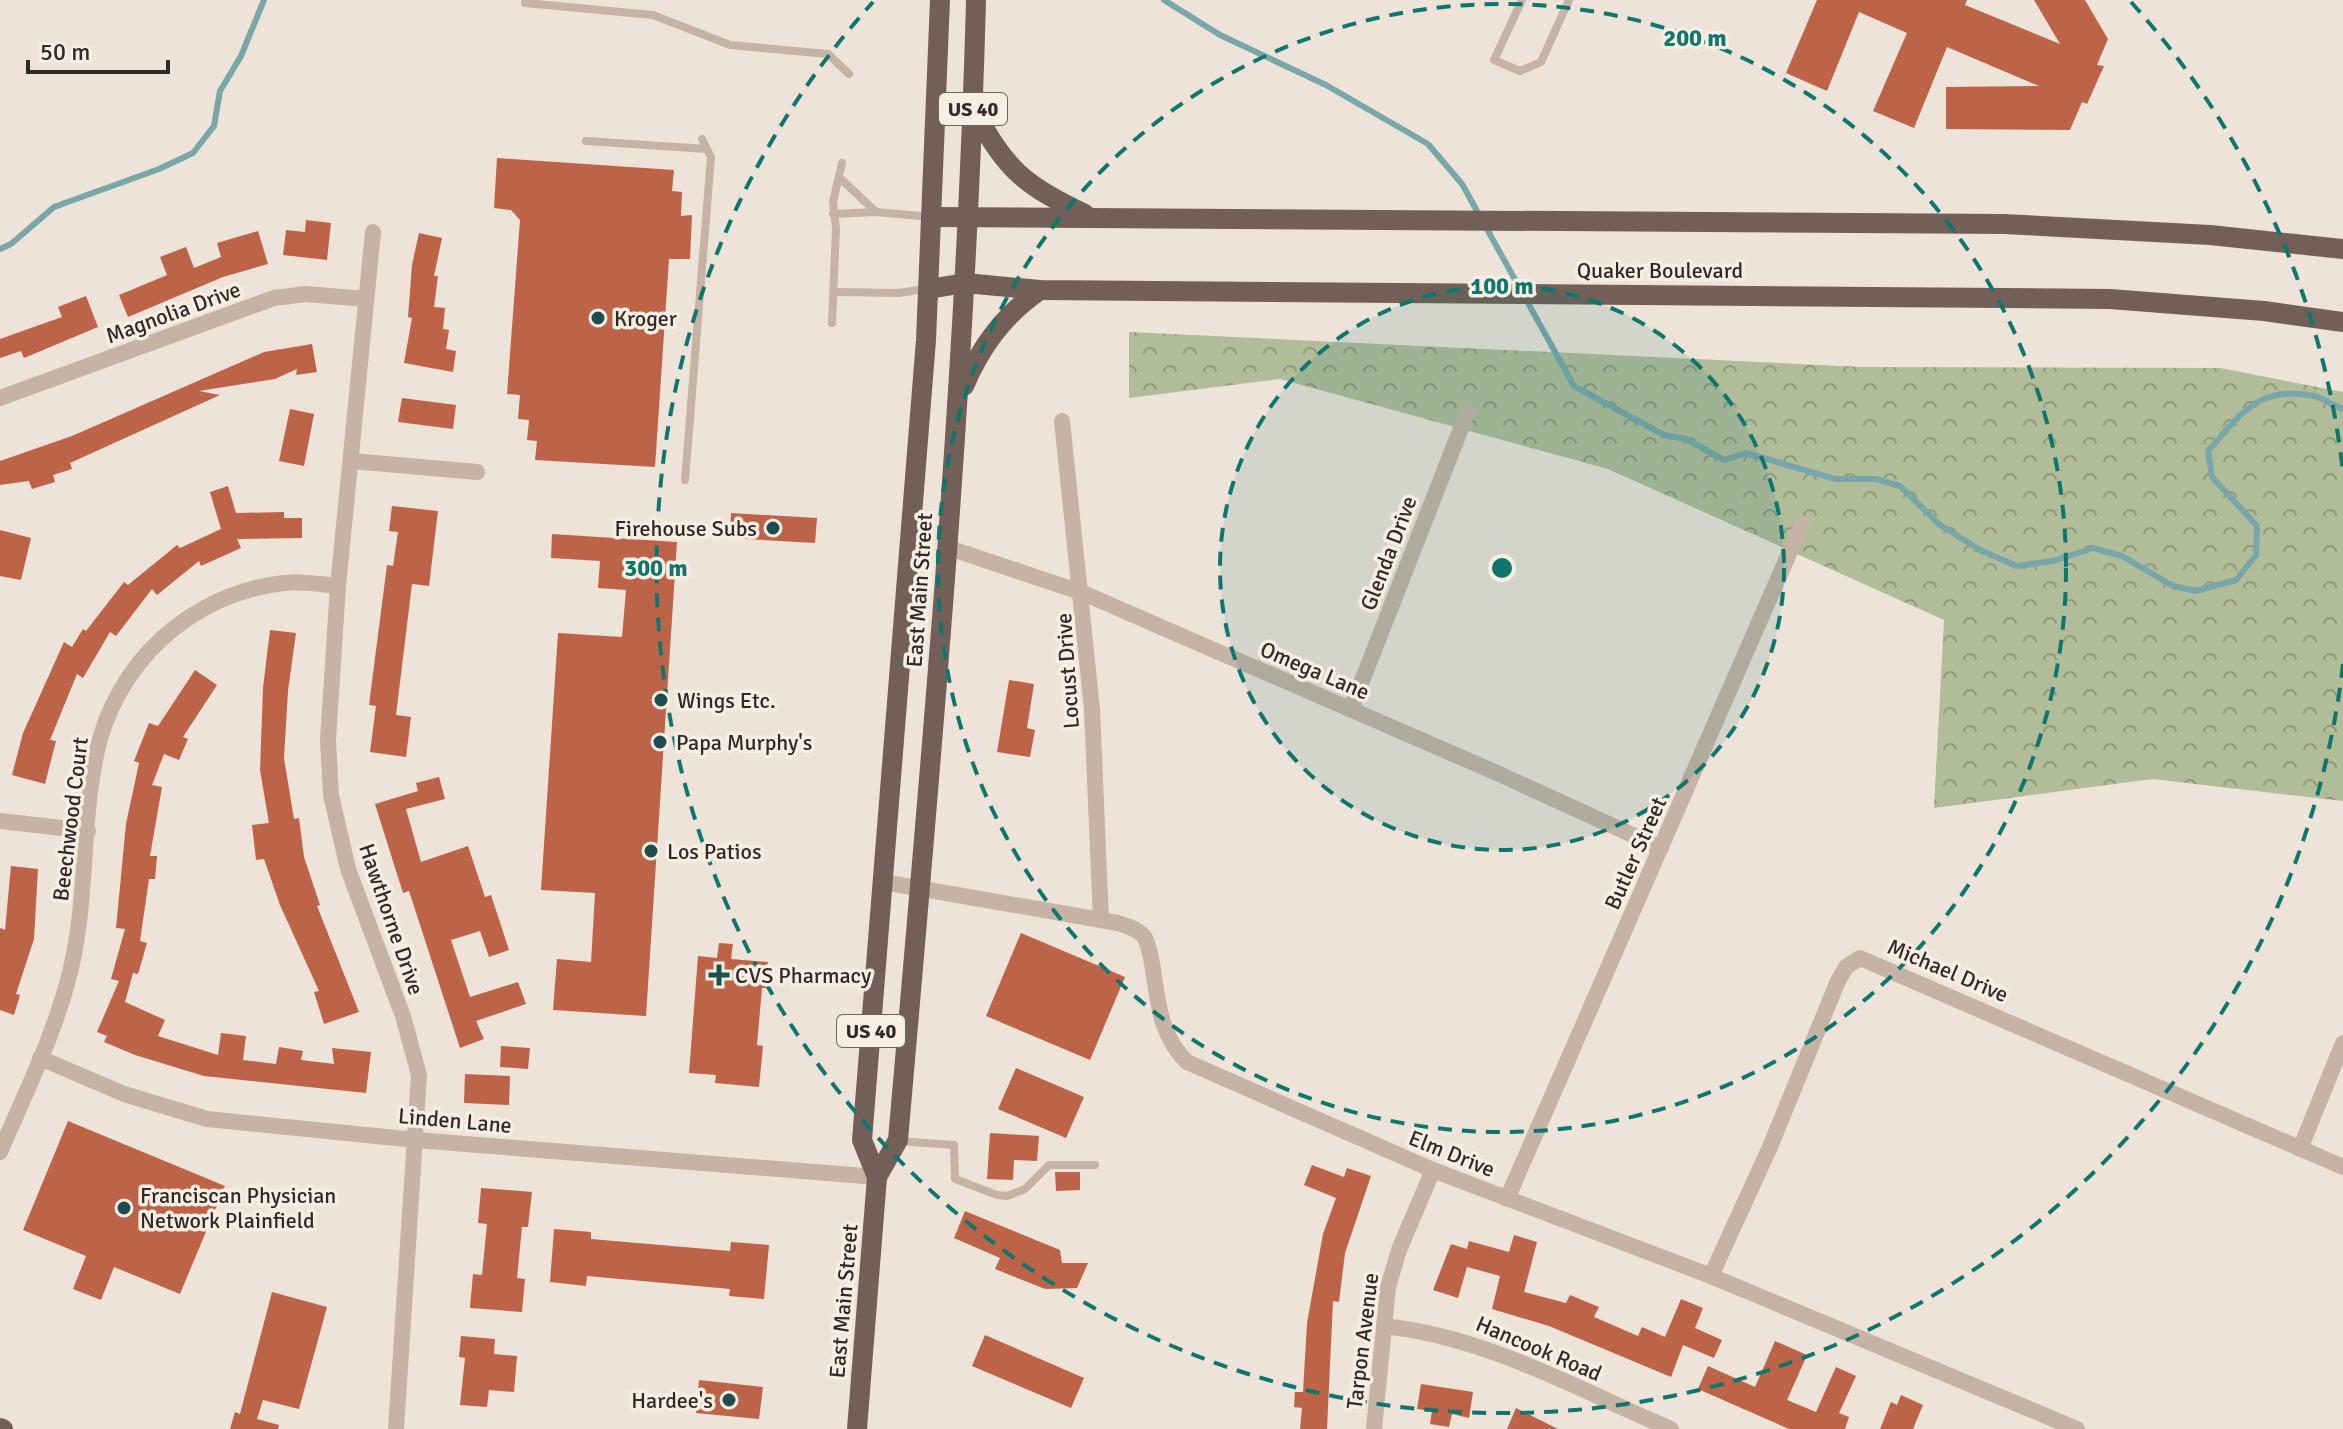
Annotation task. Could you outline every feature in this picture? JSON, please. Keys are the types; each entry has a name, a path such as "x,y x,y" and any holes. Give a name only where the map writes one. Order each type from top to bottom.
{"main road":[{"name":"East Main Street","path":"877,1177 862,1140 929,289 940,0"},
{"name":"East Main Street","path":"857,1429 877,1177 898,1140 920,888 965,283 976,0"},
{"path":"973,108 1003,157 1026,183 1093,217"},
{"path":"933,217 2004,224 2210,235 2343,249"},
{"name":"Quaker Boulevard","path":"929,289 965,283 1040,290 2110,299 2249,310 2343,322"},
{"path":"957,405 988,339 1009,315 1040,290"}],"street":[{"name":"Hawthorne Drive","path":"373,232 338,586 328,740 331,795 348,869 403,1016 419,1075 396,1429"},
{"name":"Magnolia Drive","path":"0,398 274,298 306,294 366,299"},
{"name":"Glenda Drive","path":"1351,709 1467,413"},
{"name":"Locust Drive","path":"1062,421 1083,593 1101,920"},
{"path":"352,461 477,472"},
{"name":"Butler Street","path":"1507,1199 1802,524"},
{"name":"Omega Lane","path":"946,547 1083,593 1661,848"},
{"name":"Beechwood Court","path":"0,1152 40,1058 72,965 80,924 100,738 117,696 144,655 167,633 219,599 281,583 338,586"},
{"path":"0,821 88,831"},
{"name":"Elm Drive","path":"883,882 1101,920 1134,929 1145,939 1164,1032 1172,1047 1187,1062 1433,1170 1711,1276 2077,1429"},
{"name":"Michael Drive","path":"1711,1276 1770,1147 1837,983 1846,967 1860,958 1876,961 2343,1167"},
{"path":"2300,1149 2343,1043"},
{"name":"Linden Lane","path":"40,1058 134,1098 207,1119 416,1140 877,1177"},
{"name":"Tarpon Avenue","path":"1374,1429 1392,1270 1433,1170"},
{"name":"Hancook Road","path":"1384,1326 1423,1330 1480,1345 1663,1427"}],"lane":[{"path":"1522,0 1494,60 1520,71 1541,62 1569,0"},
{"path":"525,3 653,15 730,45 828,54 841,63 849,74"},
{"path":"685,480 711,157 702,139"},
{"path":"586,141 707,149"},
{"path":"832,323 836,228 833,214 842,163"},
{"path":"841,179 876,212"},
{"path":"833,214 876,212 933,217"},
{"path":"835,292 898,293 929,289"},
{"path":"898,1140 954,1145 955,1179 1002,1196 1025,1189 1044,1168 1054,1163 1095,1165"}],"green space":[{"path":"1129,332 1863,367 2220,368 2343,392 2343,801 2152,779 1934,808 1944,620 1608,469 1280,379 1129,398"}],"building":[{"path":"1817,0 1967,0 1965,5 2060,44 2034,0 2085,0 2108,39 2097,65 2104,66 2087,104 2082,102 2070,130 1946,129 1946,87 2039,86 1947,47 1914,128 1873,111 1907,33 1859,12 1827,91 1786,73"},
{"path":"497,158 674,170 672,191 682,192 681,216 692,215 690,259 669,259 655,467 535,460 537,441 527,440 529,420 518,419 520,395 507,394 520,220 511,210 494,208"},
{"path":"306,220 331,223 327,260 283,255 286,230 305,232"},
{"path":"258,231 268,264 223,277 128,317 119,295 167,275 160,257 186,247 194,268 221,257 217,243"},
{"path":"419,233 442,238 434,276 438,276 434,307 445,308 443,329 449,330 446,349 456,351 453,372 404,363 412,318 408,317 412,265"},
{"path":"86,296 98,327 24,358 21,351 0,358 0,339 62,317 58,307"},
{"path":"312,344 317,372 296,375 297,369 275,379 199,391 220,395 70,463 72,469 53,475 55,482 32,489 29,481 0,485 0,461 72,436 264,352"},
{"path":"402,398 456,405 453,429 398,422"},
{"path":"290,409 314,414 304,466 279,461"},
{"path":"228,486 236,513 284,512 284,518 302,518 302,538 237,539 241,548 201,566 199,561 157,595 152,589 116,636 110,632 83,678 77,674 50,740 56,741 45,784 12,775 23,733 64,642 72,647 83,629 86,631 124,582 128,585 177,545 180,548 221,529 210,492"},
{"path":"392,506 438,511 429,586 412,584 396,715 411,717 406,757 370,752 376,706 369,705 387,565 393,566 398,532 389,531"},
{"name":"Firehouse Subs","path":"731,513 817,518 815,543 730,538"},
{"path":"0,530 31,538 21,580 0,576"},
{"path":"552,534 677,542 646,1016 553,1010 557,959 591,962 595,893 541,890 558,633 622,637 626,590 598,588 600,561 551,558"},
{"path":"270,630 296,633 288,691 284,758 294,819 299,818 304,857 320,905 317,906 359,1012 324,1024 314,992 319,991 280,905 264,859 256,860 252,825 269,823 260,770 263,688"},
{"path":"195,670 217,685 183,737 188,739 179,760 164,754 152,785 162,787 150,856 157,856 155,879 149,879 140,941 147,943 138,974 133,973 125,1002 165,1020 158,1036 218,1055 221,1033 246,1036 243,1060 276,1064 279,1047 303,1051 301,1060 334,1064 332,1048 371,1052 366,1093 204,1076 135,1055 104,1042 107,1036 97,1032 119,981 111,979 125,929 116,928 126,824 139,763 134,761 149,723 158,726"},
{"path":"1009,680 1034,684 1027,728 1035,730 1030,757 997,752"},
{"path":"439,777 445,799 406,809 421,862 468,846 485,897 491,895 509,950 489,957 480,931 451,940 470,997 518,982 526,1004 476,1021 484,1039 460,1048 409,891 403,893 375,804 418,791 416,783"},
{"path":"11,866 38,869 34,939 16,994 20,995 14,1015 0,1010 0,928 5,930"},
{"path":"1021,933 1125,977 1090,1060 986,1016"},
{"name":"CVS Pharmacy","path":"719,943 733,944 731,959 768,962 766,988 762,988 757,1045 763,1046 759,1087 715,1083 716,1075 689,1073 698,956 717,958"},
{"path":"501,1046 530,1048 528,1069 500,1067"},
{"path":"1016,1068 1084,1097 1066,1138 998,1109"},
{"path":"465,1074 510,1076 509,1105 464,1103"},
{"name":"Franciscan Physician Network Plainfield","path":"68,1121 225,1186 180,1294 114,1267 101,1300 73,1289 86,1256 23,1230"},
{"path":"990,1133 1039,1136 1037,1161 1014,1160 1013,1180 987,1179"},
{"path":"1312,1165 1344,1177 1347,1168 1371,1176 1345,1253 1339,1302 1333,1301 1327,1429 1300,1429 1302,1408 1294,1407 1295,1392 1303,1392 1307,1323 1323,1234 1336,1198 1304,1185"},
{"path":"1055,1172 1080,1172 1080,1190 1056,1191"},
{"path":"481,1188 532,1192 528,1227 522,1227 517,1278 525,1279 522,1312 470,1308 473,1274 482,1275 487,1224 478,1223"},
{"path":"965,1211 1060,1250 1062,1263 1088,1263 1077,1288 1045,1289 995,1269 1000,1258 954,1238"},
{"path":"554,1229 591,1232 591,1239 730,1251 731,1242 769,1245 764,1299 729,1296 730,1289 587,1276 586,1286 550,1282"},
{"path":"1514,1235 1537,1242 1524,1292 1566,1303 1570,1295 1599,1307 1594,1317 1638,1336 1642,1327 1665,1337 1681,1299 1703,1308 1695,1328 1722,1340 1714,1358 1683,1345 1671,1377 1549,1326 1492,1309 1500,1276 1467,1267 1458,1298 1433,1290 1451,1244 1467,1249 1469,1241 1509,1252"},
{"path":"272,1292 327,1307 299,1409 263,1400 257,1419 279,1425 278,1429 230,1429 235,1412 240,1414"},
{"path":"985,1335 1084,1378 1071,1408 972,1366"},
{"path":"461,1336 495,1339 494,1354 517,1356 514,1392 489,1390 487,1407 460,1405 465,1358 459,1357"},
{"path":"1775,1341 1807,1355 1787,1400 1816,1412 1836,1367 1856,1376 1839,1413 1849,1417 1845,1429 1789,1429 1698,1389 1708,1366 1755,1387"},
{"name":"Hardee's","path":"699,1380 763,1387 759,1419 696,1413"},
{"path":"1421,1384 1473,1392 1469,1418 1452,1414 1449,1427 1430,1424 1432,1411 1417,1409"},
{"path":"1901,1395 1923,1405 1913,1429 1880,1429 1891,1402 1897,1405"},
{"path":"1516,1408 1558,1429 1507,1429"}],"waterway":[{"path":"0,249 11,244 54,207 159,169 193,153 214,126 220,91 241,56 264,0"},
{"path":"1164,0 1220,35 1326,85 1428,144 1462,184 1574,386 1664,435 1686,439 1724,460 1746,453 1835,479 1876,479 1900,486 1940,525 1982,551 2017,566 2053,561 2093,548 2122,556 2173,586 2196,591 2236,580 2256,555 2257,526 2212,477 2208,451 2241,414 2265,399 2278,395 2314,396 2343,409"}],"place":[{"name":"Kroger","path":"598,318"},
{"name":"Firehouse Subs","path":"773,528"},
{"name":"Wings Etc.","path":"661,700"},
{"name":"Papa Murphy's","path":"660,742"},
{"name":"Los Patios","path":"651,851"},
{"name":"CVS Pharmacy","path":"719,975"},
{"name":"Franciscan Physician Network Plainfield","path":"124,1208"},
{"name":"Hardee's","path":"729,1400"}]}
